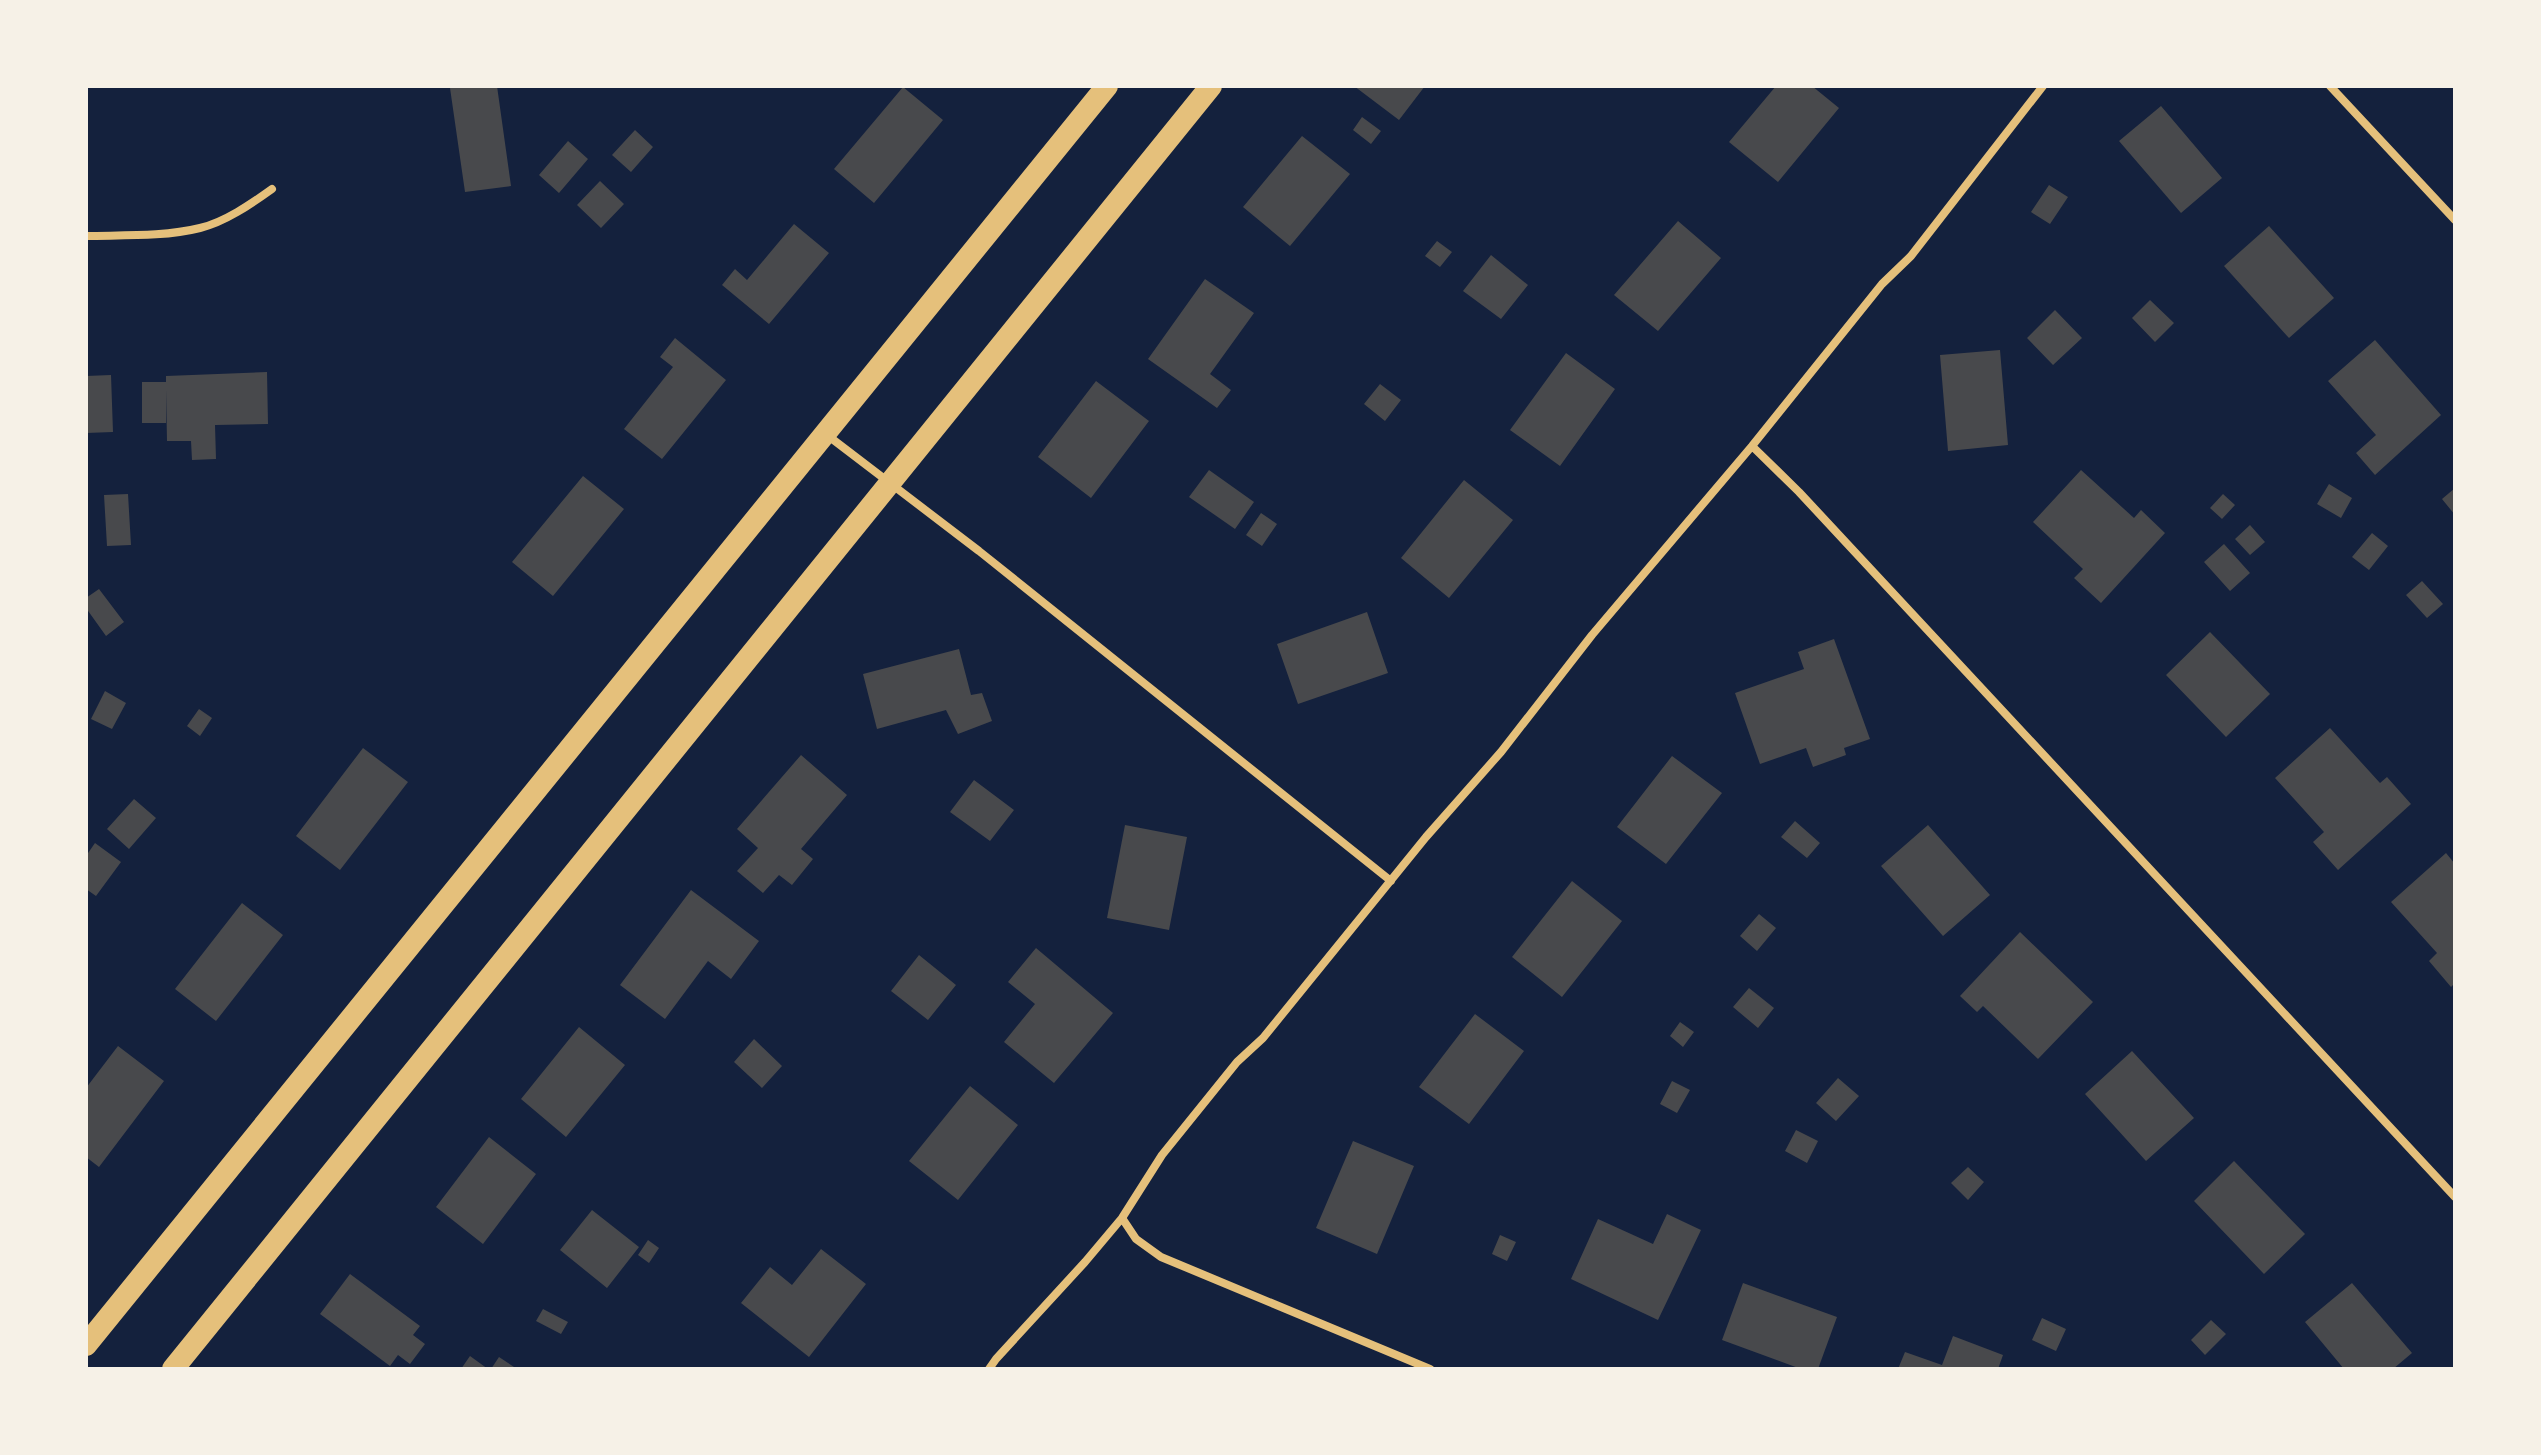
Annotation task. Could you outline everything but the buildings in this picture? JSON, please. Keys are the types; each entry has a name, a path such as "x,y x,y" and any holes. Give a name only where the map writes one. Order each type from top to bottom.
{"highway":[{"path":"86,1345 1107,86"},
{"path":"173,1369 1211,86"}],"street":[{"path":"989,1369 1122,1218 1162,1155 1237,1062 1263,1038 1426,837 1501,752 1592,635 1752,446 1882,284 1911,256 2043,86"},
{"path":"2330,86 2455,220"},
{"path":"86,236 203,228 272,189"},
{"path":"825,433 979,551 1391,881"},
{"path":"1752,446 1810,503 2455,1197"},
{"path":"1122,1218 1136,1239 1161,1257 1430,1369"}]}
